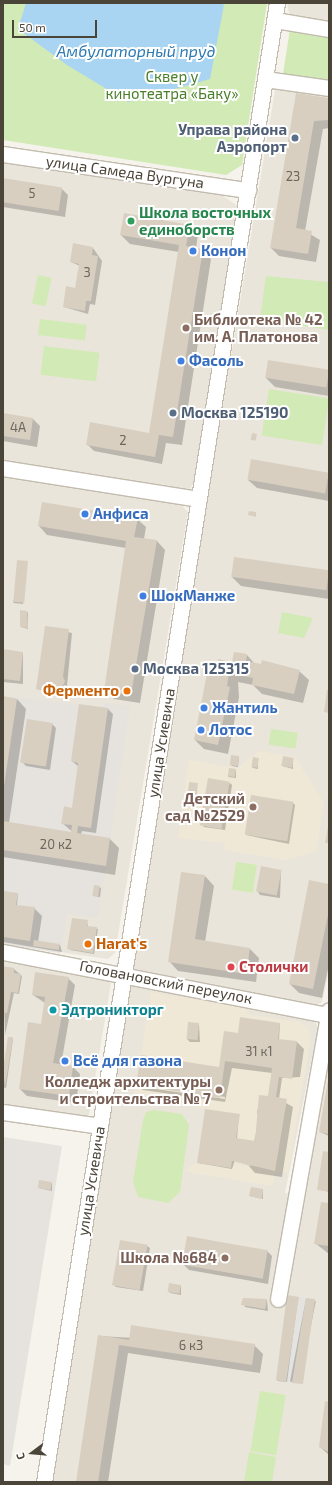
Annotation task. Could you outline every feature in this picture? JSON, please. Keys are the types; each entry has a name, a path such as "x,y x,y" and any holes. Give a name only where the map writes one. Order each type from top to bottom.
{"street":[{"name":"улица Усиевича","path":"44,1482 277,3"},
{"path":"275,20 329,29"},
{"path":"266,79 329,88"},
{"name":"улица Самеда Вургуна","path":"3,154 248,190"},
{"path":"3,468 199,499"},
{"name":"Головановский переулок","path":"3,952 124,972 328,1012"},
{"path":"278,1299 328,1012"},
{"path":"3,1112 100,1126"}],"shaded area":[{"path":"287,3 329,3 329,23 290,17"},
{"path":"282,84 329,90 329,969 322,1002 315,1006 134,969 131,961 275,90"},
{"path":"3,161 219,193 239,207 194,483 190,489 3,461"},
{"path":"3,475 179,503 188,512 115,953 108,959 3,944"},
{"path":"3,696 100,707 106,703 130,707 98,918 67,914 60,953 3,944"},
{"name":"Детский сад №2529","path":"258,751 295,757 324,803 316,851 286,860 224,850 225,843 178,838 189,760 238,768"},
{"path":"3,960 105,975 111,983 89,1115 83,1119 3,1106"},
{"path":"140,982 314,1018 318,1028 285,1193 305,1196 329,1061 329,1482 52,1482 130,985"},
{"name":"Колледж архитектуры и строительства № 7","path":"151,992 247,1008 246,1014 300,1022 308,1027 310,1042 288,1173 275,1171 273,1186 183,1171 197,1163 205,1109 134,1098"},
{"path":"3,1137 62,1146 10,1466 3,1464"},
{"path":"287,1295 315,1299 303,1384 275,1380"}],"green space":[{"name":"Сквер у кинотеатра «Баку»","path":"3,3 267,3 242,165 226,175 3,140"},
{"path":"290,29 329,35 329,80 283,74"},
{"path":"38,275 52,278 46,306 32,303"},
{"path":"266,276 329,282 329,330 260,319"},
{"path":"40,319 87,325 85,341 38,335"},
{"path":"44,346 100,353 96,382 40,375"},
{"path":"269,389 329,399 322,445 262,435"},
{"path":"282,612 313,618 304,638 278,633"},
{"path":"271,729 298,733 296,749 269,745"},
{"path":"236,862 257,865 253,893 232,890"},
{"path":"154,1110 182,1114 189,1125 180,1192 168,1203 138,1197 133,1182 143,1120 146,1112"},
{"path":"260,1391 286,1395 276,1455 250,1451"},
{"path":"249,1452 276,1457 272,1482 244,1482"}],"water":[{"name":"Амбулаторный пруд","path":"26,3 220,3 224,5 210,79 128,102 67,65 18,29"}],"building":[{"path":"296,93 329,98 329,120 314,121 296,228 312,231 308,254 270,248"},
{"path":"3,178 62,187 59,211 3,202"},
{"path":"124,213 190,225 186,246 203,249 173,437 159,435 155,457 86,445 90,422 149,433 179,245 120,235"},
{"path":"73,243 93,247 92,255 98,256 91,301 86,301 85,311 63,307 66,286 75,288 79,264 70,262"},
{"path":"268,360 329,370 326,387 265,378"},
{"path":"3,413 33,418 30,440 3,436"},
{"path":"252,433 257,434 256,441 251,440"},
{"path":"251,459 329,473 325,493 247,480"},
{"path":"42,502 138,518 134,537 157,540 131,695 104,691 126,541 38,526"},
{"path":"249,511 256,512 256,517 248,515"},
{"path":"234,557 329,570 326,590 231,577"},
{"path":"17,560 28,561 24,603 13,602"},
{"path":"20,610 27,611 28,628 20,627"},
{"path":"45,626 69,629 63,677 65,681 60,693 36,689"},
{"path":"3,649 23,652 20,681 3,679"},
{"path":"234,652 247,654 246,661 261,664 262,660 300,670 294,694 252,685 253,678 229,673 227,686 230,687 218,745 194,740 207,673 215,675 218,659 232,662"},
{"path":"327,690 329,690 329,713 324,712"},
{"path":"3,696 17,699 4,786 3,786"},
{"path":"79,704 108,708 91,828 78,826 77,833 110,838 106,866 3,850 3,821 71,832 72,825 61,824 64,806 72,808 78,763 71,761"},
{"path":"27,719 53,723 46,767 20,762"},
{"path":"231,755 239,756 238,766 230,765"},
{"path":"283,756 294,758 292,768 281,766"},
{"path":"253,757 259,758 257,768 251,767"},
{"path":"229,768 236,769 235,777 228,776"},
{"path":"208,778 230,782 221,829 200,825"},
{"path":"189,782 198,783 196,797 188,796"},
{"path":"251,795 293,802 287,841 245,835"},
{"path":"328,827 329,843 325,843"},
{"path":"261,866 282,870 277,896 256,892"},
{"path":"181,872 205,875 195,939 250,948 246,974 168,962"},
{"path":"309,880 329,884 329,910 313,989 289,984"},
{"path":"94,885 100,886 98,897 92,896"},
{"path":"3,891 18,893 16,905 35,907 30,941 3,937"},
{"path":"72,918 88,920 87,926 97,927 93,953 67,949"},
{"path":"34,940 60,944 59,950 33,946"},
{"path":"3,966 14,968 14,973 21,974 18,993 11,992 7,1013 3,1012"},
{"name":"Эдтроникторг","path":"35,972 69,977 53,1063 73,1066 69,1096 19,1089 28,1022 41,1024 45,997 32,995"},
{"path":"240,1017 280,1023 278,1039 297,1041 292,1079 279,1077 276,1097 287,1099 275,1171 232,1161 231,1168 197,1163 205,1109 240,1114 236,1138 255,1141 259,1095 268,1096 272,1068 225,1061 220,1098 136,1085 141,1055 219,1067 224,1031 238,1033"},
{"path":"188,1022 199,1023 197,1040 187,1039"},
{"path":"8,1037 13,1037 5,1087 3,1069"},
{"path":"329,1075 329,1134 319,1132"},
{"path":"323,1151 329,1152 328,1191 317,1190"},
{"path":"39,1180 52,1182 51,1190 38,1188"},
{"path":"251,1187 263,1189 262,1199 249,1196"},
{"path":"321,1202 329,1203 329,1246 314,1244"},
{"name":"Школа №684","path":"187,1236 268,1250 263,1279 182,1265"},
{"path":"120,1240 148,1245 140,1290 112,1285"},
{"path":"169,1283 181,1285 179,1294 168,1292"},
{"path":"287,1295 299,1297 286,1382 276,1380"},
{"path":"243,1298 267,1299 265,1309 241,1305"},
{"path":"306,1298 315,1299 303,1384 292,1383"},
{"path":"131,1325 255,1344 252,1365 119,1345 98,1482 76,1482 98,1335 129,1340"},
{"path":"325,1401 329,1402 329,1452 319,1447"}],"place":[{"name":"Управа района Аэропорт","path":"295,138"},
{"name":"Школа восточных единоборств","path":"131,221"},
{"name":"Конон","path":"193,251"},
{"name":"Библиотека № 42 им. А. Платонова","path":"186,328"},
{"name":"Фасоль","path":"181,361"},
{"name":"Москва 125190","path":"173,413"},
{"name":"Анфиса","path":"85,514"},
{"name":"ШокМанже","path":"143,596"},
{"name":"Москва 125315","path":"135,669"},
{"name":"Ферменто","path":"127,691"},
{"name":"Жантиль","path":"204,708"},
{"name":"Лотос","path":"201,730"},
{"name":"Детский сад №2529","path":"253,807"},
{"name":"Harat's","path":"88,944"},
{"name":"Столички","path":"231,967"},
{"name":"Эдтроникторг","path":"53,1010"},
{"name":"Всё для газона","path":"65,1061"},
{"name":"Колледж архитектуры и строительства № 7","path":"219,1090"},
{"name":"Школа №684","path":"225,1258"}]}
